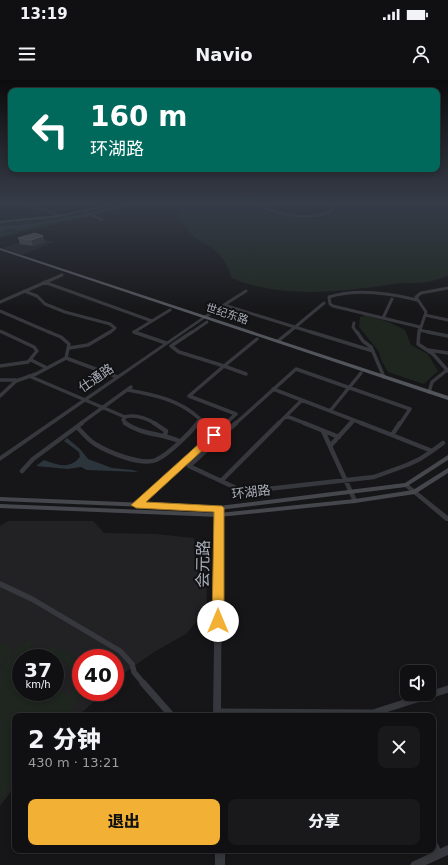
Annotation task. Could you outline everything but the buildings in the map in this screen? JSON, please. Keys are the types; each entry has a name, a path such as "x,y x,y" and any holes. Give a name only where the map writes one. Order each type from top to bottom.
{"main road":[{"name":"世纪东路","path":"0,250 62,275 170,310 278,341 448,398"},
{"name":"世纪东路","path":"0,254 14,256 67,273 256,339 448,403"},
{"path":"62,275 67,273"},
{"name":"环湖路","path":"0,499 136,505 219,512 406,485 448,457"},
{"name":"环湖路","path":"0,506 219,512 355,501 415,492 448,470"}],"street":[{"path":"0,302 62,275"},
{"path":"44,282 152,321"},
{"path":"417,300 416,297 420,294 448,288"},
{"path":"24,291 38,296 45,304 84,318 110,324 115,328 88,345 69,348"},
{"path":"246,291 202,319 171,346 179,352 246,374"},
{"path":"429,392 428,388 432,381 440,374 448,371 435,356 418,344 419,328 425,315 425,309 417,300 380,292 350,292 329,297 329,303 332,305 383,318 419,328 448,336"},
{"path":"383,318 392,299"},
{"path":"278,341 324,303"},
{"path":"224,305 373,351"},
{"path":"165,343 134,332 170,310"},
{"path":"0,311 58,335 67,342 69,348 66,358 18,380 0,396"},
{"path":"425,315 448,320"},
{"name":"仕通路","path":"0,455 202,319"},
{"path":"354,323 353,327 363,341 371,347 384,377"},
{"path":"0,331 34,347 37,351 31,360 22,364 0,366"},
{"path":"136,505 236,414 189,396 256,339"},
{"path":"424,349 448,353"},
{"path":"66,358 116,376"},
{"path":"31,360 47,368"},
{"path":"392,435 410,409 296,369 189,466 238,489 250,491 374,477 391,472 413,462 443,443"},
{"path":"330,411 361,374"},
{"path":"29,376 125,417 134,415 146,419 166,431 165,434"},
{"path":"0,380 18,380"},
{"path":"22,471 33,459 129,388 170,400 184,407 200,420 198,424 156,460 144,461 130,458 102,448 77,427"},
{"path":"273,389 432,451"},
{"name":"仕通路","path":"0,459 83,399"},
{"path":"221,481 302,400"},
{"path":"286,416 338,437"},
{"path":"125,417 123,420 124,423 135,428 160,436 165,434 179,441"},
{"path":"330,446 353,421"},
{"path":"323,431 355,501"},
{"path":"406,485 448,520"},
{"name":"会元路","path":"217,713 219,512"},
{"path":"0,584 32,599 120,651 132,664 134,672 169,713"},
{"path":"376,713 448,689"},
{"path":"415,865 443,852"},
{"path":"220,853 220,865"}],"shaded area":[{"path":"30,239 41,239 54,242 22,255 3,248"},
{"path":"196,239 448,239 448,276 423,283 398,283 332,291 312,292 271,289 251,285 231,278 229,268 220,256 209,246"},
{"path":"365,315 389,322 405,330 411,345 428,354 438,371 424,384 388,372 381,360 379,352 359,327 360,317"},
{"path":"67,438 80,449 88,459 112,468 133,470 138,472 87,470 81,467 68,469 36,466 44,460 58,465 72,464 76,461 80,457 79,452 64,441"},
{"path":"8,521 93,521 104,533 156,534 194,538 198,564 206,565 207,609 186,634 154,652 124,674 124,649 72,649 72,701 94,701 81,713 12,713 12,790 0,806 0,526"},
{"path":"28,639 34,643 29,649 19,649"},
{"path":"2,642 12,649 12,652 0,665 0,644"},
{"path":"45,647 59,649 34,649"},
{"path":"64,652 72,658 72,674 70,668 64,661"},
{"path":"12,656 12,701 64,701 64,693 70,697 72,692 72,701 77,701 70,713 12,713 12,786 0,801 0,669"}],"route":[{"path":"214,435 136,505 219,508 218,621"}]}
